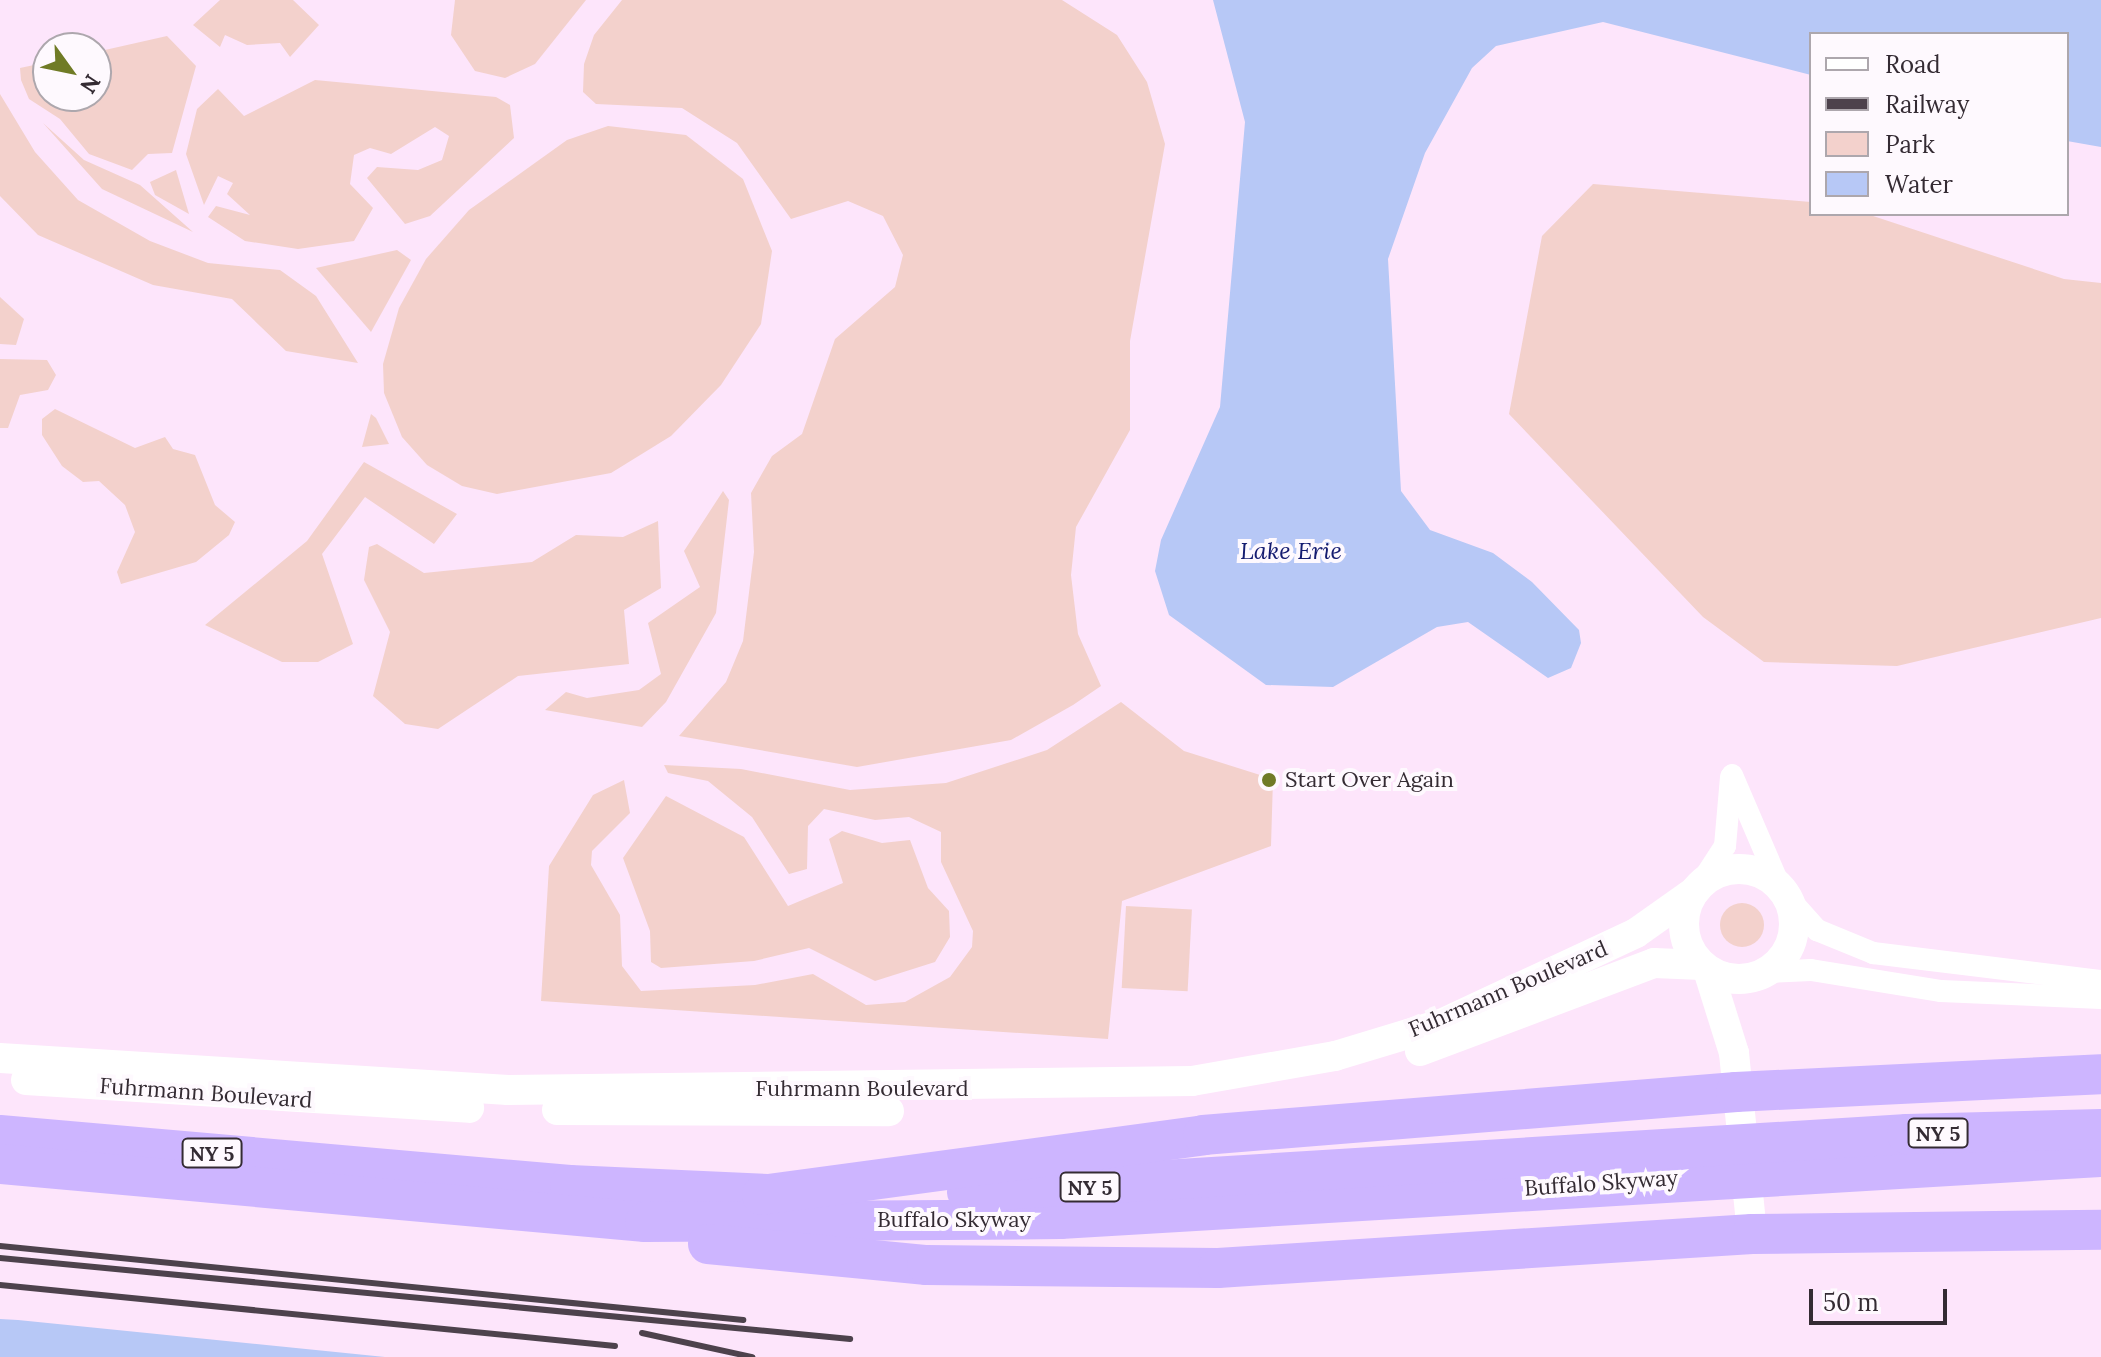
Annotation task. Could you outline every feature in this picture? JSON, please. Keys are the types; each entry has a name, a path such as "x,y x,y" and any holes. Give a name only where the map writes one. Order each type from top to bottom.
{"highway":[{"path":"762,1195 1203,1135 1736,1092 2101,1074"},
{"name":"Buffalo Skyway","path":"1776,1159 2101,1129"},
{"name":"Buffalo Skyway","path":"0,1135 439,1188 645,1222 1060,1219 1725,1161"},
{"name":"Buffalo Skyway","path":"0,1164 439,1188 762,1195 1022,1192 1776,1159 2101,1157"},
{"path":"645,1222 681,1241 927,1265 1063,1268 1218,1268 1752,1234 2101,1230"}],"street":[{"path":"1734,1053 1705,967 1684,925 1697,889 1725,846 1732,775 1782,890 1792,936 1742,1001 1734,1053 1752,1234"},
{"name":"Fuhrmann Boulevard","path":"1216,1085 1335,1056 1441,1024 1636,933 1697,889 1736,869 1782,890 1817,930 1873,953 2101,981"},
{"name":"Fuhrmann Boulevard","path":"0,1078 508,1100 1216,1085 1371,1065 1477,1034 1654,963 1705,967 1738,979 1762,973 2101,998"},
{"name":"Fuhrmann Boulevard","path":"0,1058 508,1100"}],"green space":[{"path":"220,0 293,0 319,25 290,57 280,43 247,45 225,35 220,47 193,25"},
{"path":"455,0 586,0 535,64 505,78 475,71 451,35"},
{"path":"622,0 1062,0 1117,35 1147,82 1165,144 1130,341 1130,430 1076,527 1071,575 1078,634 1101,686 1073,705 1011,740 857,767 679,736 726,682 743,641 754,552 751,493 772,456 802,434 835,339 895,287 903,255 883,216 848,201 791,219 737,143 682,108 596,104 583,92 584,64 594,35"},
{"path":"167,36 196,66 172,153 148,154 132,170 89,154 60,119 49,112 112,112 112,48"},
{"path":"32,65 32,101 21,80 20,68"},
{"path":"315,80 496,97 510,105 514,138 430,216 405,224 367,178 377,167 418,170 442,160 449,136 435,127 391,154 370,148 354,155 350,184 373,208 354,241 298,249 245,241 208,217 216,206 250,215 227,194 233,183 218,176 204,205 186,154 197,109 218,89 244,116"},
{"path":"0,94 35,152 78,200 150,241 208,263 280,270 316,296 358,363 286,351 232,299 153,285 38,235 0,196"},
{"path":"43,123 84,160 140,185 193,232 102,189"},
{"path":"608,126 686,135 743,179 772,251 761,324 721,385 671,436 611,473 497,494 462,486 427,465 402,437 384,393 383,364 399,308 426,259 469,210 567,140"},
{"path":"176,170 189,214 155,195 150,182"},
{"path":"1593,184 1809,202 1809,216 1873,216 2064,279 2101,283 2101,618 1897,666 1764,662 1703,617 1509,414 1542,236"},
{"path":"397,250 411,260 371,332 316,268"},
{"path":"0,297 24,319 16,345 0,344"},
{"path":"0,359 47,360 56,375 48,390 20,395 8,428 0,428"},
{"path":"55,409 135,448 165,437 173,449 195,455 215,505 235,522 229,535 196,562 121,584 117,572 135,532 125,505 99,481 83,482 62,466 42,435 42,419"},
{"path":"371,414 376,418 389,444 362,447"},
{"path":"364,462 457,514 434,544 365,497 322,554 353,644 318,662 282,662 205,625 307,541"},
{"path":"723,491 729,500 716,613 666,702 642,727 545,710 566,692 587,698 639,690 661,674 648,623 700,587 684,551"},
{"path":"658,521 661,588 624,610 629,664 518,676 438,729 405,724 373,696 390,632 364,580 369,547 377,544 424,573 532,562 576,535 623,537"},
{"path":"1121,702 1184,751 1273,779 1271,846 1122,901 1108,1039 541,1001 549,866 593,795 624,780 630,813 592,851 591,865 620,915 622,966 641,991 755,985 813,974 866,1005 905,1002 950,977 972,947 973,931 941,862 941,832 909,817 875,820 824,809 808,826 807,869 789,874 752,817 708,781 668,773 664,765 741,769 850,790 946,783 1047,750"},
{"path":"666,796 744,837 788,906 843,883 829,839 842,831 882,843 910,840 928,888 949,911 950,937 935,962 875,981 809,948 754,961 661,968 651,962 650,931 623,858"},
{"path":"1742,903 1758,909 1764,925 1758,941 1742,947 1726,941 1720,925 1726,909"},
{"path":"1126,906 1192,909 1188,991 1122,988"}],"water":[{"name":"Lake Erie","path":"1213,0 2101,0 2101,147 2069,141 2069,32 1809,32 1809,74 1603,22 1496,46 1472,68 1425,153 1388,259 1401,491 1430,530 1493,553 1532,582 1579,630 1581,643 1571,668 1548,678 1468,622 1437,627 1333,687 1266,685 1169,615 1155,571 1161,540 1220,407 1245,122"},
{"path":"0,1319 18,1320 385,1357 0,1357"}],"railway":[{"path":"0,1246 743,1320"},
{"path":"0,1258 850,1339"},
{"path":"0,1285 615,1346"},
{"path":"642,1333 752,1357"}],"place":[{"name":"Start Over Again","path":"1269,780"}]}
